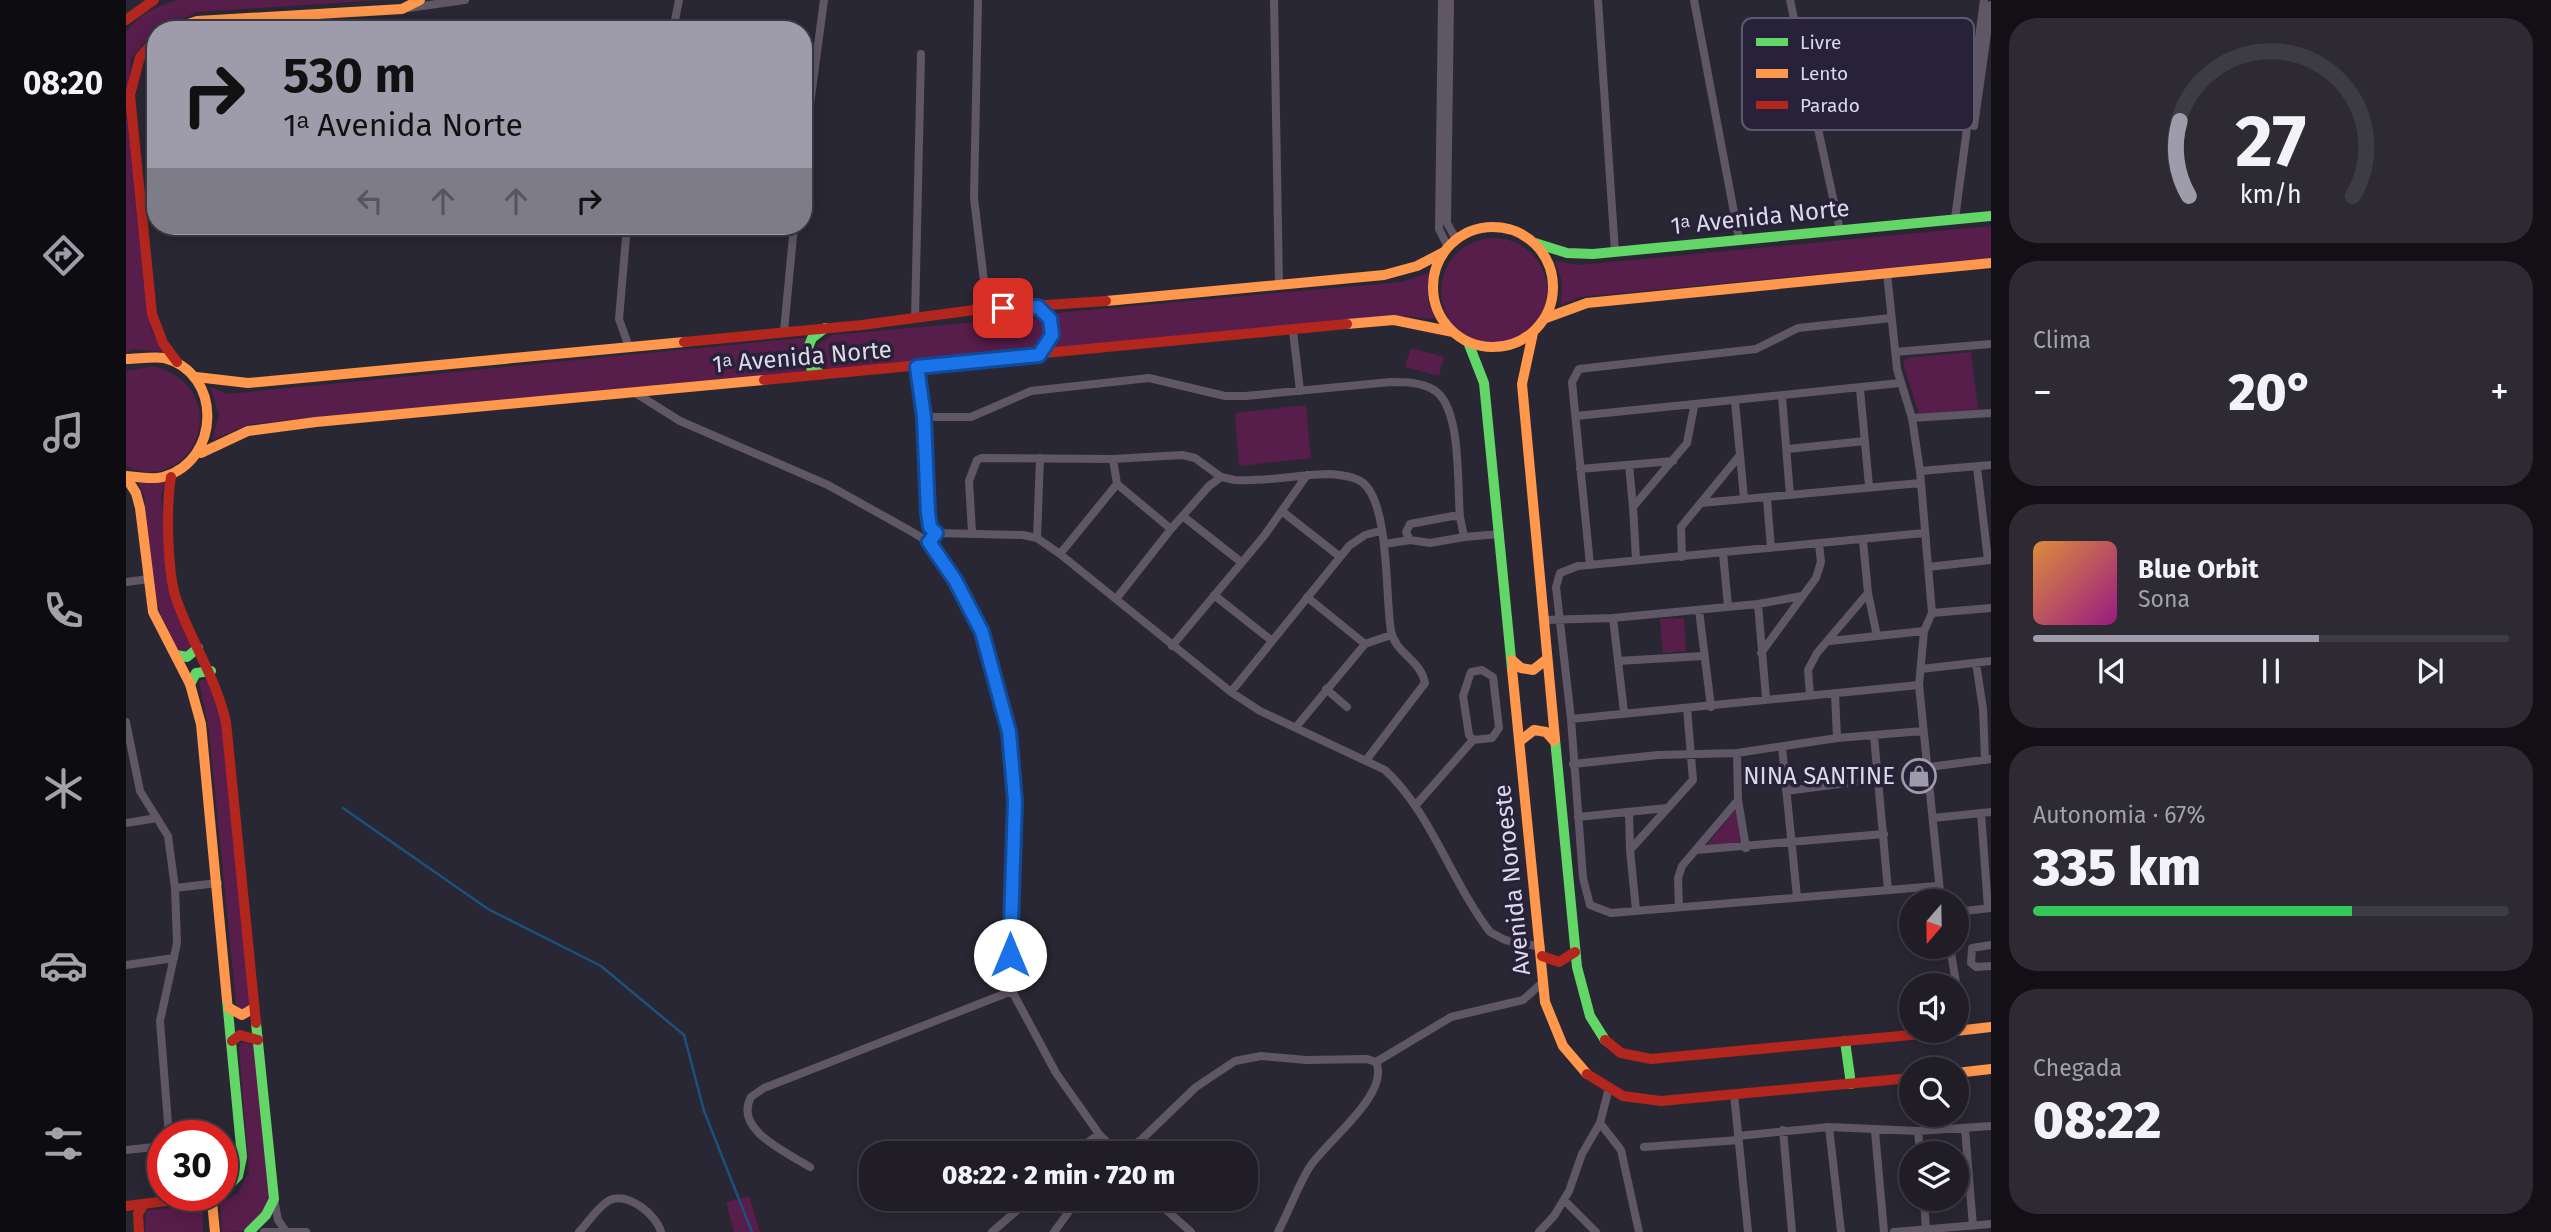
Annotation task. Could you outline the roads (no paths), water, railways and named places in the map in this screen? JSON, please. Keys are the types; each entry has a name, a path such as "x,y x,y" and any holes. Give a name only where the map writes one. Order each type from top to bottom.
{"street":[{"path":"126,20 154,0"},
{"path":"402,9 420,0"},
{"path":"197,21 402,9 465,0"},
{"path":"675,21 679,0"},
{"path":"812,90 824,0"},
{"path":"974,310 985,290 974,198 978,0"},
{"path":"1274,0 1279,285"},
{"path":"1441,0 1439,229 1449,246"},
{"path":"1449,246 1450,0"},
{"path":"1598,0 1615,252"},
{"path":"1694,0 1739,240"},
{"path":"1790,0 1794,18"},
{"path":"1974,81 1984,0"},
{"path":"1974,112 1991,5"},
{"path":"147,47 141,53 134,69 130,95 152,314 163,343 177,362 196,377 207,395 211,414 209,434 201,453"},
{"path":"915,318 921,54"},
{"path":"1818,130 1840,230"},
{"path":"1957,219 1968,130"},
{"path":"1957,219 1971,130"},
{"name":"1ᵃ Avenida Norte","path":"1535,243 1567,253 1615,252 1991,216"},
{"path":"1487,226 1505,227 1535,243 1548,259 1554,279 1553,299 1546,318 1533,333 1502,347 1484,347 1468,342 1453,332 1442,319 1435,304 1433,286 1436,268 1449,246 1470,230 1487,226"},
{"path":"626,235 619,319 629,346"},
{"path":"784,331 793,235"},
{"name":"1ᵃ Avenida Norte","path":"196,377 248,383 824,328 974,310 1038,307 1393,274 1418,266 1449,246"},
{"path":"1546,318 1587,303 1991,263"},
{"path":"1887,273 1900,383 1912,418 1920,471 1932,613 1924,631 1919,685 1929,767 1938,889"},
{"path":"985,290 1003,308"},
{"path":"1038,307 1050,319 1052,330 1049,343 1039,355"},
{"path":"1590,565 1573,377 1583,367 1747,350 1798,328 1892,318"},
{"name":"1ᵃ Avenida Norte","path":"171,477 188,467 201,453 248,431 1394,320 1416,322 1453,332"},
{"path":"821,374 811,368 806,353 812,338 824,328"},
{"path":"1293,331 1300,391"},
{"path":"1533,333 1522,384 1575,952 1585,1008 1593,1024 1608,1042 1635,1058 1675,1057 1899,1036"},
{"name":"Avenida Noroeste","path":"1468,342 1484,383 1544,981 1549,1017 1560,1044 1590,1076 1609,1088 1625,1096 1661,1101 1899,1079"},
{"path":"1895,352 1991,344"},
{"path":"126,359 161,356 177,362"},
{"path":"917,367 924,417 928,513 930,527 936,533 972,532 1037,538 1231,692 1260,711 1367,759 1399,783 1490,932 1541,952 1552,962 1560,962 1575,952"},
{"path":"924,417 971,417 1031,391 1149,377 1225,396 1391,382 1414,383 1436,391 1451,411 1464,537"},
{"path":"1576,416 1694,407 1900,383"},
{"path":"1860,389 1870,486"},
{"path":"636,394 680,421 828,485 929,542 955,580 982,632 1009,732 1015,801 1010,871 1012,991 1056,1073 1106,1141"},
{"path":"1782,397 1790,495"},
{"path":"1735,402 1744,499"},
{"path":"1633,507 1689,438 1694,407"},
{"path":"1912,418 1991,413"},
{"path":"1788,449 1865,441"},
{"path":"972,532 969,481 976,460 1113,459 1182,454 1195,458 1221,477 1250,481 1335,474 1360,480 1368,488 1377,505 1380,531 1385,544 1391,635 1422,673 1425,683 1367,759"},
{"path":"1682,557 1681,527 1740,455"},
{"path":"1037,538 1040,458"},
{"path":"1113,459 1117,484 1171,529"},
{"path":"1580,469 1673,461"},
{"path":"1629,465 1636,559"},
{"path":"1920,471 1991,465"},
{"path":"1928,567 1989,560 1977,467"},
{"path":"1172,646 1283,512 1307,475"},
{"path":"126,477 141,480 171,477 166,505 174,589 181,614 211,671 226,722 274,1199 278,1220 285,1230"},
{"path":"126,477 136,493 140,508 153,612 190,684 201,724 232,1041 242,1164 238,1173"},
{"path":"1116,599 1171,529 1209,486 1221,477"},
{"path":"1701,503 1920,483"},
{"path":"1060,554 1117,484"},
{"path":"1767,499 1771,548"},
{"path":"1983,507 1991,499"},
{"path":"1283,512 1339,556"},
{"path":"1184,517 1241,562"},
{"path":"1410,540 1406,532 1410,524 1460,517"},
{"path":"1231,692 1339,556 1356,540 1380,531"},
{"path":"929,542 936,533"},
{"path":"1924,533 1863,541 1636,559 1566,569 1557,578 1583,878 1590,905 1611,913 1937,886"},
{"path":"1385,544 1410,540 1430,543 1500,534"},
{"path":"1863,541 1868,593 1877,636"},
{"path":"1761,653 1820,570 1819,544"},
{"path":"1723,553 1727,606"},
{"path":"126,582 149,579"},
{"path":"1810,695 1808,670 1817,653 1830,641 1868,593"},
{"path":"1214,595 1271,640"},
{"path":"1544,620 1613,618 1758,604 1802,596"},
{"path":"1307,597 1365,644"},
{"path":"1758,604 1766,698"},
{"path":"1932,613 1991,608"},
{"path":"1699,610 1711,707"},
{"path":"1613,618 1624,712"},
{"path":"1830,641 1924,631"},
{"path":"1296,727 1365,644 1391,635"},
{"path":"176,655 187,657 198,648"},
{"path":"1618,661 1703,656"},
{"path":"1512,660 1527,670 1539,668 1547,659"},
{"path":"1921,669 1991,661"},
{"path":"1929,767 1988,759 1976,663"},
{"path":"1415,806 1474,740 1492,738 1499,728 1493,677 1482,670 1471,672 1464,689 1466,727 1474,740"},
{"path":"190,684 196,673 211,671"},
{"path":"1571,719 1919,685"},
{"path":"1326,689 1347,707"},
{"path":"1835,694 1837,738"},
{"path":"1983,709 1991,698"},
{"path":"1630,850 1693,780 1687,708"},
{"path":"126,722 140,791 168,836 175,888 177,943 160,1021 168,1120"},
{"path":"1520,741 1534,730 1546,732 1554,741"},
{"path":"1573,764 1691,753 1737,753 1837,738 1923,731"},
{"path":"1874,736 1888,890"},
{"path":"1782,747 1797,897"},
{"path":"1737,753 1738,800 1746,848"},
{"path":"1786,790 1877,779"},
{"path":"1679,907 1678,878 1682,866 1738,800"},
{"path":"1578,817 1667,808"},
{"path":"1629,812 1636,911"},
{"path":"1933,818 1991,812"},
{"path":"1969,910 1990,908 1988,860 1981,813"},
{"path":"126,823 158,818"},
{"path":"1696,850 1746,848 1884,834"},
{"path":"175,888 218,883"},
{"path":"1991,945 1975,946 1972,963 1976,967 1991,966"},
{"path":"126,965 174,958"},
{"path":"1376,1062 1437,1023 1479,1008 1523,1000 1544,981"},
{"path":"810,1167 752,1126 747,1112 751,1097 764,1088 1012,991"},
{"path":"229,1008 242,1014 254,1008"},
{"path":"1969,1029 1991,1027"},
{"path":"232,1041 240,1035 258,1040"},
{"path":"1845,1041 1851,1084"},
{"path":"1139,1141 1195,1087 1235,1061 1261,1056 1306,1060 1367,1059 1376,1062"},
{"path":"1278,1232 1316,1158 1369,1098 1378,1073 1376,1062"},
{"path":"1969,1072 1991,1069"},
{"path":"1539,1232 1564,1200 1582,1154 1600,1123 1609,1088"},
{"path":"1734,1094 1748,1232"},
{"path":"1600,1123 1621,1150 1639,1232"},
{"path":"1644,1147 1829,1127 1918,1131 1991,1126"},
{"path":"1829,1127 1840,1232"},
{"path":"1965,1129 1973,1226"},
{"path":"1783,1130 1792,1232"},
{"path":"1875,1131 1884,1232"},
{"path":"1918,1131 1919,1141"},
{"path":"1090,1141 1099,1134"},
{"path":"126,1150 147,1148"},
{"path":"249,1232 267,1215 274,1199"},
{"path":"579,1232 607,1202 614,1199 643,1209 656,1220 661,1232"},
{"path":"1564,1200 1597,1232"},
{"path":"126,1206 147,1203"},
{"path":"139,1232 138,1214 144,1204"},
{"path":"213,1211 215,1232"},
{"path":"992,1232 1016,1211"},
{"path":"1054,1232 1069,1211"},
{"path":"1167,1211 1191,1232"},
{"path":"1925,1211 1927,1230"},
{"path":"1894,1232 1991,1224"},
{"path":"264,1232 306,1232"}],"waterway":[{"path":"343,808 488,909 601,966 684,1035 704,1111 752,1232"}],"place":[{"name":"NINA SANTINE","path":"1919,776"}]}
